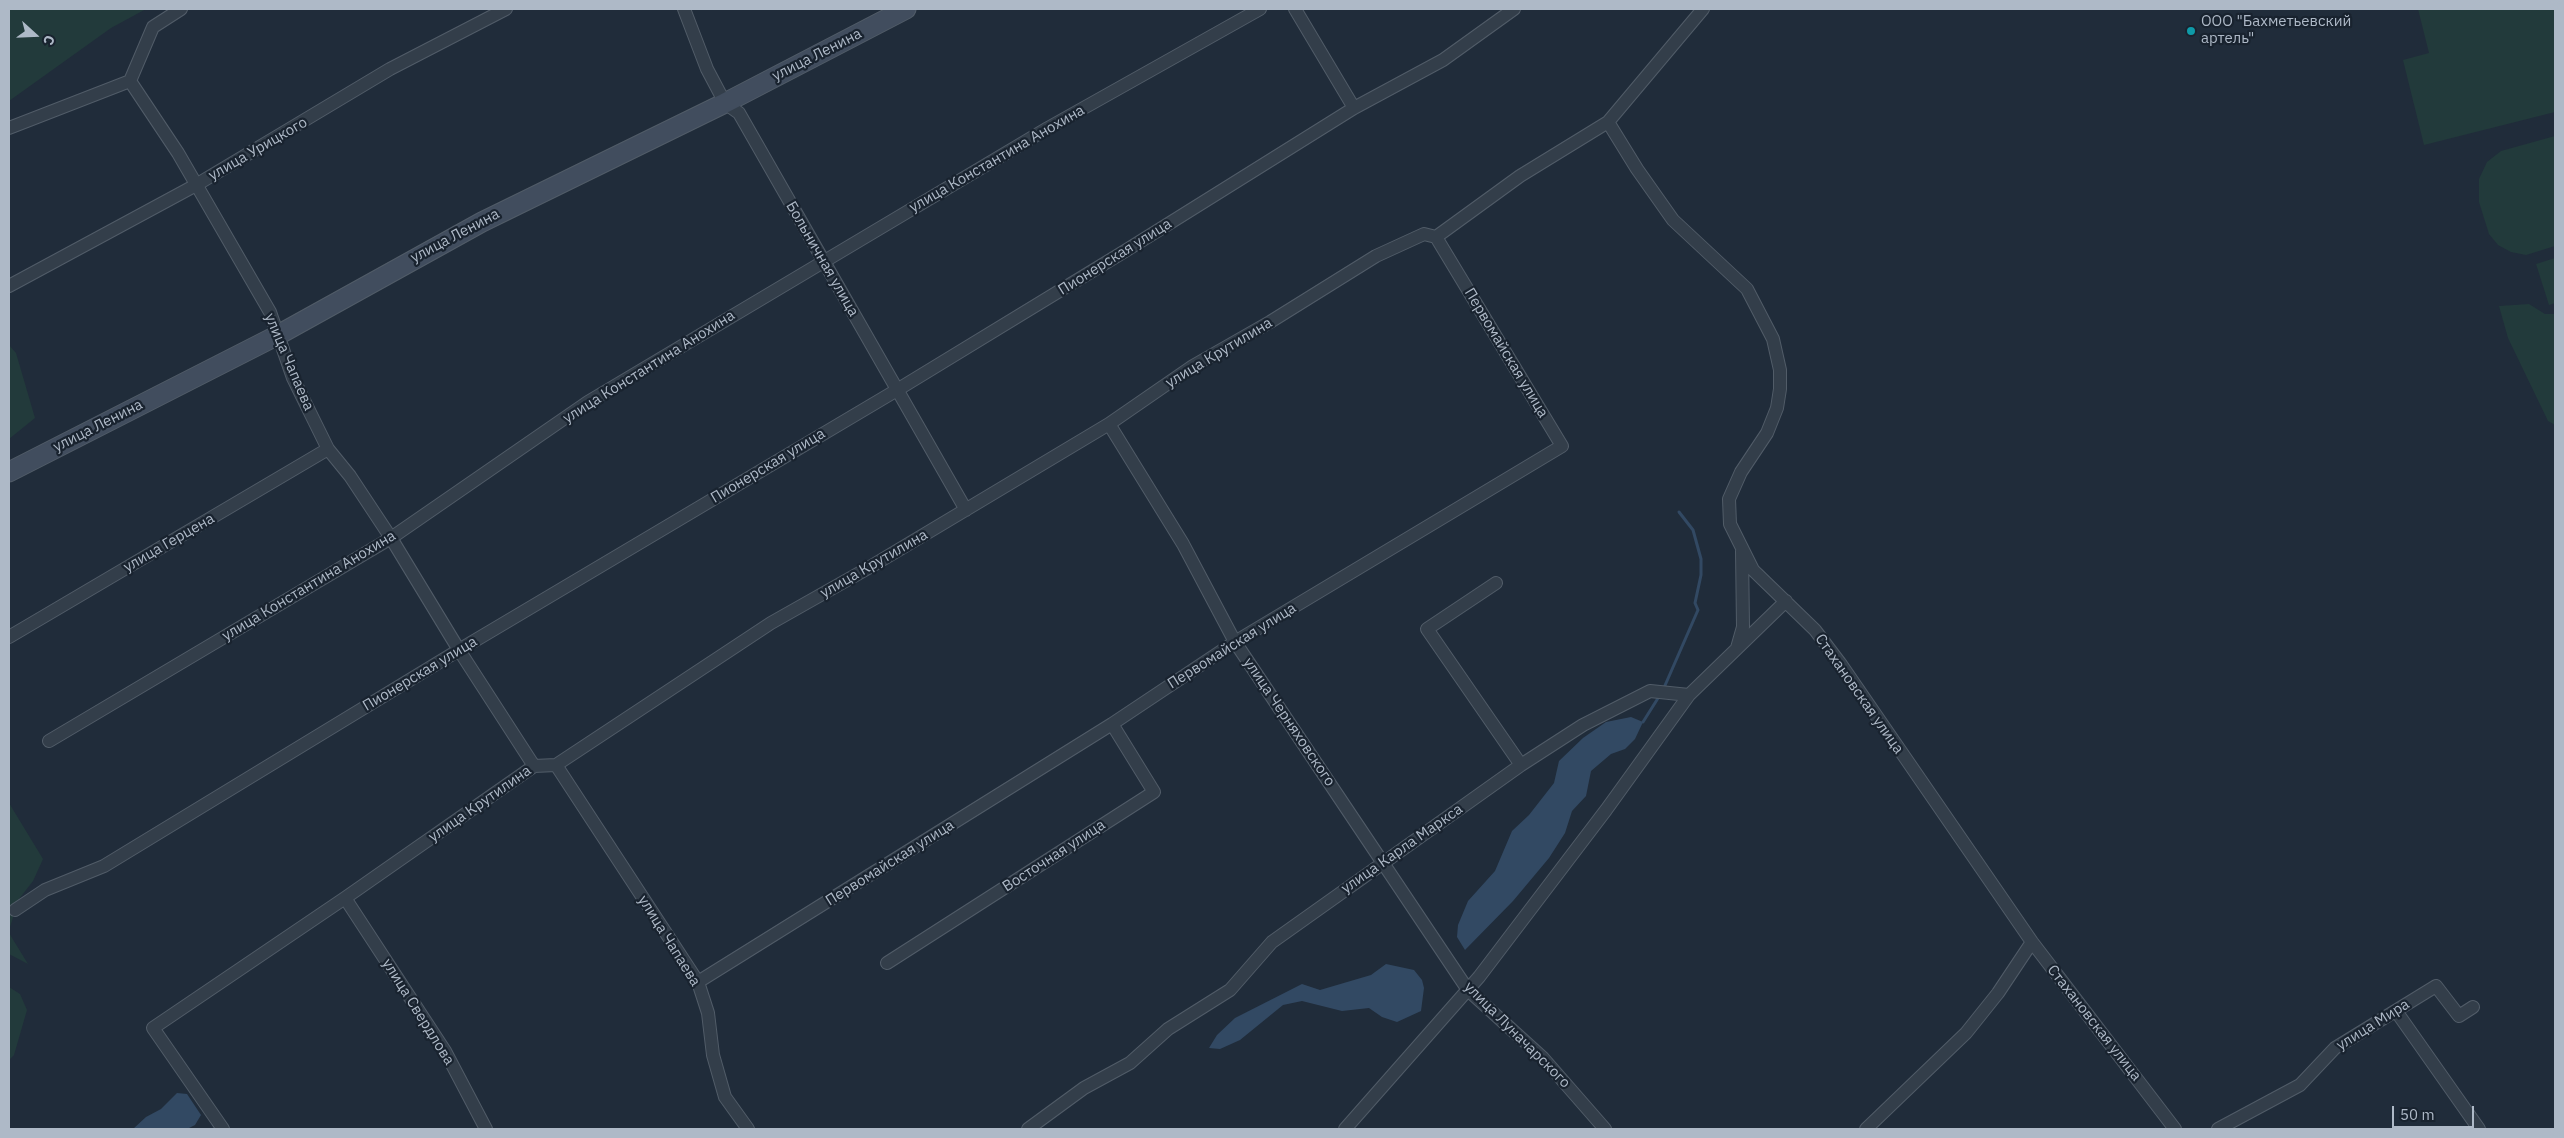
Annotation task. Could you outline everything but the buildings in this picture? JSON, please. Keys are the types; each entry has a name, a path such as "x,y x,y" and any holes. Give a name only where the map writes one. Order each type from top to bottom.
{"main road":[{"name":"улица Ленина","path":"9,472 278,336 482,222 725,103 906,9"}],"street":[{"path":"9,128 130,81 153,27 181,9"},
{"name":"улица Урицкого","path":"9,286 196,186 390,69 506,9"},
{"name":"Больничная улица","path":"684,9 707,69 725,103 739,112 966,510"},
{"name":"улица Константина Анохина","path":"49,741 391,538 588,402 1048,128 1260,9"},
{"path":"1295,9 1354,108"},
{"name":"Пионерская улица","path":"15,910 45,890 104,866 459,650 897,390 1354,108 1443,60 1514,9"},
{"path":"1436,237 1520,176 1608,122 1703,9"},
{"name":"улица Чапаева","path":"130,81 178,153 270,312 293,378 328,449 350,476 391,538 459,650 534,766"},
{"name":"Стахановская улица","path":"1608,122 1672,220 1748,289 1773,339 1780,370 1777,408 1766,433 1741,472 1729,499 1730,524 1753,570 1815,630 1840,663 2032,942 2176,1129"},
{"name":"улица Крутилина","path":"223,1129 153,1028 345,898 534,766 556,765 771,623 966,510 1109,424 1193,366 1270,322 1376,256 1424,234 1436,237"},
{"name":"Первомайская улица","path":"698,982 1112,724 1235,642 1562,446 1436,237"},
{"name":"улица Черняховского","path":"1109,424 1182,544 1235,642 1384,863"},
{"name":"улица Герцена","path":"9,637 328,449"},
{"path":"1736,650 1743,627 1742,546"},
{"path":"1496,583 1427,629 1521,765"},
{"path":"1345,1129 1468,990 1606,810 1689,695 1786,601"},
{"name":"улица Карла Маркса","path":"1028,1129 1084,1088 1130,1063 1168,1029 1230,990 1272,942 1521,765 1583,724 1650,691 1689,695"},
{"name":"Восточная улица","path":"886,963 1154,792 1112,724"},
{"name":"улица Чапаева","path":"556,765 698,982 708,1014 713,1055 725,1097 748,1129"},
{"name":"улица Луначарского","path":"1384,863 1468,990 1543,1058 1605,1129"},
{"name":"улица Свердлова","path":"345,898 445,1051 486,1129"},
{"path":"1866,1129 1966,1033 1998,993 2032,942"},
{"name":"улица Мира","path":"2218,1129 2300,1085 2335,1048 2436,986 2459,1016 2473,1007"},
{"path":"2396,1011 2479,1129"}],"green space":[{"path":"9,9 146,9 111,28 9,101"},
{"path":"2418,9 2555,9 2555,112 2424,145 2403,60 2429,53"},
{"path":"2555,136 2555,246 2526,255 2511,252 2498,245 2489,234 2479,202 2479,179 2487,162 2501,151"},
{"path":"2555,258 2555,303 2549,305 2536,264"},
{"path":"2529,304 2545,314 2555,314 2555,425 2548,421 2508,338 2499,306"},
{"path":"9,345 16,353 35,418 9,439"},
{"path":"9,803 43,859 33,881 19,899 9,930"},
{"path":"9,933 28,964 9,954"},
{"path":"9,987 20,994 27,1010 14,1055 9,1060"}],"water":[{"path":"1631,717 1643,722 1635,739 1625,749 1611,754 1591,771 1586,796 1572,811 1565,833 1549,858 1513,901 1465,950 1457,937 1458,925 1468,901 1495,871 1512,831 1529,815 1554,783 1559,761 1583,738 1606,722"},
{"path":"1386,964 1414,970 1422,980 1424,988 1421,1011 1397,1022 1382,1017 1369,1008 1342,1011 1302,1001 1283,1005 1240,1040 1220,1049 1209,1048 1217,1035 1235,1018 1302,984 1320,990 1371,975"},
{"path":"177,1093 187,1094 201,1115 195,1125 187,1129 133,1129 146,1117 161,1109"}],"waterway":[{"path":"1663,690 1698,610 1695,603 1701,575 1701,559 1693,530 1679,512"},
{"path":"1643,722 1660,695"}],"place":[{"name":"ООО \"Бахметьевский артель\"","path":"2191,31"}]}
